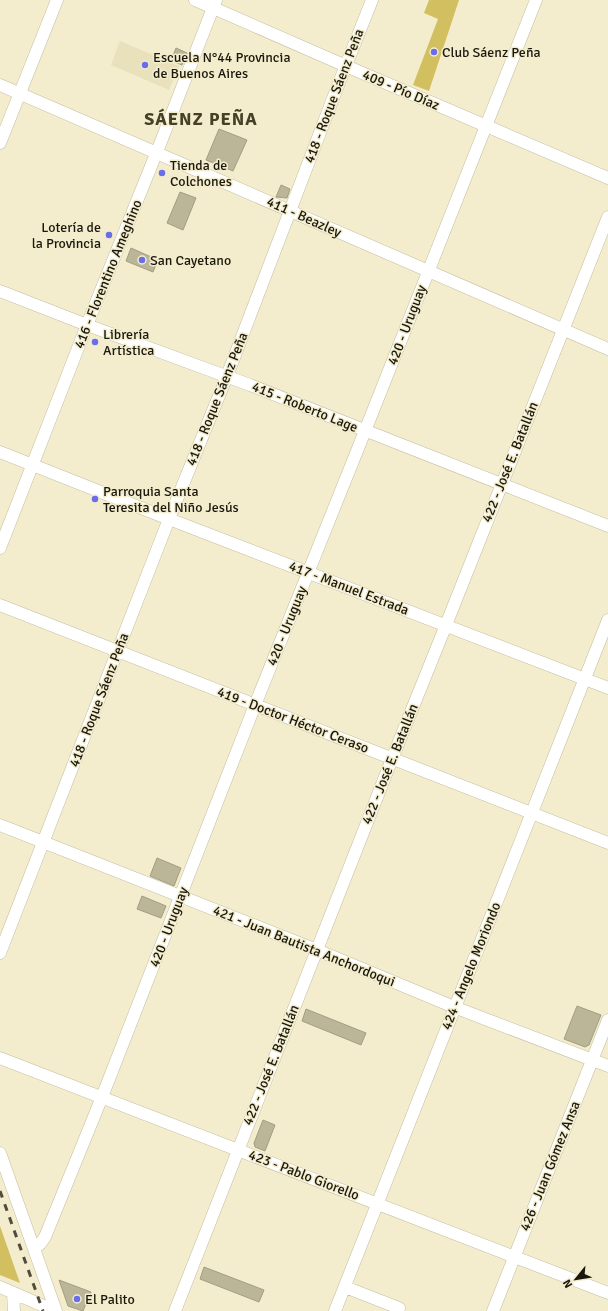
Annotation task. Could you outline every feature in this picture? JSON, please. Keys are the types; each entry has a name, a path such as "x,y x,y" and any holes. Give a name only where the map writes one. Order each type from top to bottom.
{"street":[{"path":"0,143 57,0"},
{"name":"409 - Pío Díaz","path":"195,0 214,4 346,66 608,178"},
{"name":"418 - Roque Sáenz Peña","path":"0,953 169,519 227,376 372,0"},
{"name":"420 - Uruguay","path":"34,1249 45,1237 102,1097 255,705 536,0"},
{"name":"416 - Florentino Ameghino","path":"0,548 87,325 157,153 214,4"},
{"name":"411 - Beazley","path":"0,85 608,348"},
{"name":"422 - José E. Batallán","path":"175,1311 392,759 608,217"},
{"name":"415 - Roberto Lage","path":"0,291 87,325 227,376 608,526"},
{"name":"417 - Manuel Estrada","path":"0,452 169,519 608,688"},
{"name":"419 - Doctor Héctor Ceraso","path":"0,605 608,843"},
{"name":"424 - Angelo Moriondo","path":"335,1311 608,620"},
{"name":"421 - Juan Bautista Anchordoqui","path":"0,824 317,950 454,1007 608,1066"},
{"name":"426 - Juan Gómez Ansa","path":"493,1311 608,1020"},
{"name":"423 - Pablo Giorello","path":"0,1058 608,1293"},
{"path":"0,1153 56,1311"},
{"path":"0,1287 56,1311"},
{"path":"345,1287 398,1308"},
{"path":"13,1293 14,1311"}],"shaded area":[{"name":"Club Sáenz Peña","path":"429,0 459,0 429,91 413,85 438,19 424,13"},
{"name":"Escuela N°44 Provincia de Buenos Aires","path":"120,41 179,66 169,90 111,65"},
{"path":"0,1226 20,1283 0,1275"}],"building":[{"path":"176,48 187,53 182,65 172,61"},
{"path":"219,129 247,140 233,171 206,160"},
{"path":"281,185 290,189 287,198 276,197"},
{"path":"180,192 196,198 183,230 167,223"},
{"name":"San Cayetano","path":"131,248 158,260 153,272 126,261"},
{"path":"157,858 181,868 174,886 150,876"},
{"path":"142,896 166,906 161,918 137,909"},
{"path":"577,1006 601,1015 589,1045 585,1047 564,1039"},
{"path":"306,1009 366,1033 361,1045 302,1021"},
{"path":"263,1120 275,1125 265,1151 255,1147 254,1143"},
{"path":"204,1267 264,1290 259,1302 200,1279"},
{"name":"El Palito","path":"59,1280 91,1292 83,1311 68,1306"}],"railway":[{"path":"0,1191 43,1311"}],"place":[{"name":"Club Sáenz Peña","path":"434,52"},
{"name":"Escuela N°44 Provincia de Buenos Aires","path":"145,65"},
{"name":"Tienda de Colchones","path":"162,173"},
{"name":"Lotería de la Provincia","path":"109,235"},
{"name":"San Cayetano","path":"142,260"},
{"name":"Librería Artística","path":"95,342"},
{"name":"Parroquia Santa Teresita del Niño Jesús","path":"95,499"},
{"name":"El Palito","path":"77,1299"}],"district":[{"name":"SÁENZ PEÑA","path":"201,119"}]}
